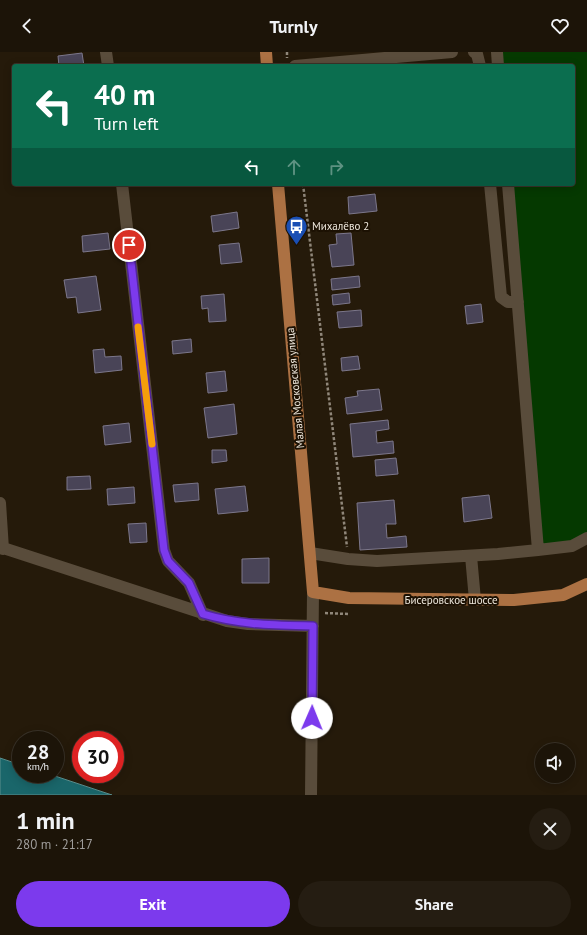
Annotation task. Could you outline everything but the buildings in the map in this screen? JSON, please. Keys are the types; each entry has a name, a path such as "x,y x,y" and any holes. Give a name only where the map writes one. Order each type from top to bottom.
{"main road":[{"path":"266,52 267,64"},
{"name":"Малая Московская улица","path":"278,186 313,592"},
{"name":"Бисеровское шоссе","path":"313,592 349,598 475,600 548,598 563,595 587,584"}],"street":[{"path":"106,52 108,64"},
{"path":"317,64 452,52"},
{"path":"474,52 477,54 480,64"},
{"path":"497,52 498,64"},
{"path":"122,186 164,550 168,561 189,583 203,614"},
{"path":"490,186 501,297 508,302 518,302"},
{"path":"508,186 538,550"},
{"path":"0,502 2,548 227,621 248,624 313,626"},
{"path":"310,553 348,559 377,561 471,556 572,546 587,538"},
{"path":"471,556 475,600"},
{"path":"311,795 313,592"}],"path":[{"path":"303,186 348,559"}],"green space":[{"path":"497,52 587,52 587,538 538,550 508,186 575,186 575,64 498,64"}],"water":[{"path":"0,758 12,762 12,783 64,783 64,779 72,783 112,795 0,795"}],"slow traffic":[{"path":"138,327 152,444"}],"place":[{"name":"Михалёво 2","path":"296,246"}],"route":[{"path":"129,245 164,550 168,561 189,583 203,614 227,621 248,624 313,626 312,718"}]}
